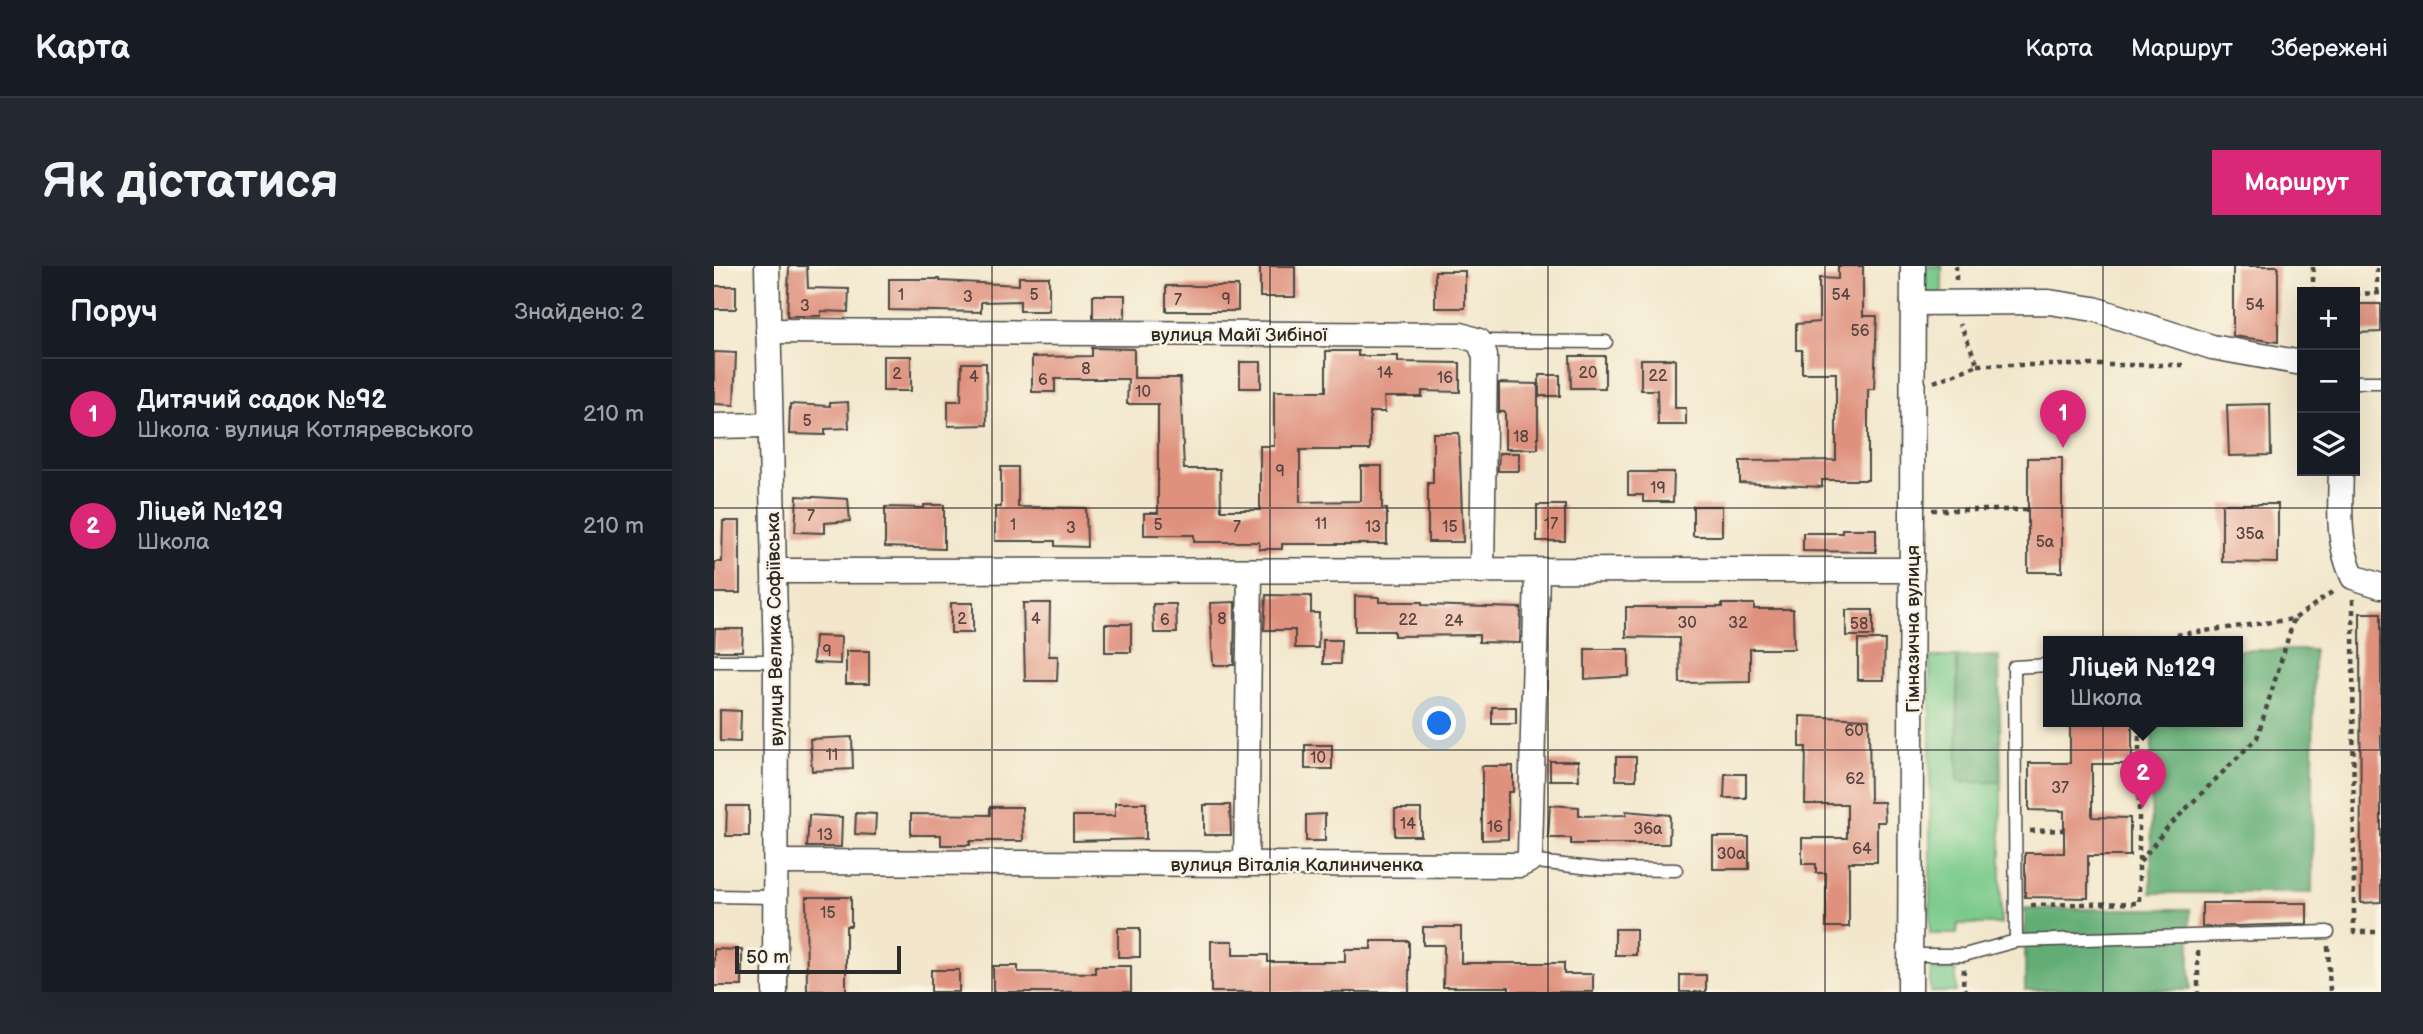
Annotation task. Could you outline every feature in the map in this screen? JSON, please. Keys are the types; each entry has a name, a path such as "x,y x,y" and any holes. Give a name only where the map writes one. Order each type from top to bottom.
{"street":[{"name":"вулиця Велика Софіївська","path":"766,266 768,425 775,571 775,992"},
{"name":"Гімназична вулиця","path":"1910,992 1913,266"},
{"path":"1913,303 2049,302 2094,309 2212,347 2297,362"},
{"name":"вулиця Майї Зибіної","path":"768,331 1461,335 1479,341"},
{"path":"1479,341 1485,356 1482,571"},
{"path":"714,426 768,425"},
{"path":"2341,476 2339,525 2344,558 2353,577 2381,586"},
{"path":"775,571 1912,570"},
{"path":"1246,864 1250,571"},
{"path":"1528,861 1537,571"},
{"name":"вулиця Віталія Калиниченка","path":"776,862 1520,865 1528,861"}],"lane":[{"path":"1479,341 1606,342"},
{"path":"2360,382 2381,382"},
{"path":"714,661 776,661"},
{"path":"2016,941 2014,667 2043,665"},
{"path":"1528,861 1600,869 1676,870"},
{"path":"714,896 775,897"},
{"path":"1910,955 1964,955 2016,941 2328,932"}],"path":[{"path":"2313,266 2313,287"},
{"path":"2360,294 2379,293 2377,266"},
{"path":"1955,314 1978,365"},
{"path":"1933,383 1978,365 2194,365"},
{"path":"1931,510 2028,510"},
{"path":"2173,636 2294,619 2353,577"},
{"path":"2353,577 2354,932 2381,932"},
{"path":"2140,862 2166,830 2258,738 2294,619"},
{"path":"2016,905 2139,903 2139,727"},
{"path":"2014,831 2064,830"},
{"path":"2328,932 2330,992"},
{"path":"2197,936 2198,992"}],"green space":[{"path":"1923,266 1942,266 1942,294 1923,294"},
{"path":"2243,650 2314,650 2312,893 2151,893 2152,727 2243,727"},
{"path":"1999,656 2001,782 1958,782 1957,657"},
{"path":"1930,657 1957,657 1958,782 2001,782 2001,924 1958,924 1957,934 1930,934"},
{"path":"2025,909 2190,909 2190,990 2025,990"},
{"path":"1930,970 1956,970 1956,992 1930,992"}],"building":[{"path":"789,266 807,266 808,288 849,289 848,312 821,311 821,316 787,316"},
{"path":"1260,266 1295,266 1295,297 1260,297"},
{"path":"1838,266 1863,266 1863,316 1877,316 1874,389 1868,389 1868,480 1822,480 1822,487 1740,483 1740,461 1836,460 1836,373 1802,373 1802,350 1796,350 1796,324 1819,322 1819,278 1838,279"},
{"path":"2233,266 2278,266 2278,342 2233,336"},
{"path":"1435,271 1465,271 1465,308 1435,308"},
{"path":"1019,277 1049,277 1049,311 1020,311 1020,301 981,302 981,312 889,310 889,279 940,279 1019,285"},
{"path":"714,286 736,286 736,309 714,309"},
{"path":"1166,286 1238,286 1238,311 1166,311"},
{"path":"1093,295 1125,295 1125,318 1093,318"},
{"path":"2360,304 2381,304 2381,332 2360,333"},
{"path":"1092,348 1134,349 1134,378 1180,378 1184,469 1220,469 1221,510 1260,510 1260,446 1274,446 1274,391 1326,391 1326,351 1358,351 1358,356 1398,356 1398,362 1460,363 1460,392 1422,391 1422,397 1384,397 1385,412 1370,412 1370,450 1300,450 1300,502 1361,501 1361,466 1382,466 1382,509 1387,509 1387,544 1282,544 1282,549 1259,549 1259,542 1194,542 1194,535 1144,535 1144,513 1158,513 1158,404 1127,404 1128,379 1055,379 1055,392 1032,392 1032,357 1092,356"},
{"path":"714,352 736,353 734,405 714,404"},
{"path":"883,356 911,356 911,391 883,391"},
{"path":"1570,356 1605,356 1605,388 1571,388"},
{"path":"1641,359 1675,359 1675,408 1686,408 1686,425 1658,425 1657,390 1641,390"},
{"path":"1240,362 1261,362 1261,388 1240,388"},
{"path":"962,363 986,363 987,425 948,426 948,401 961,401"},
{"path":"1539,375 1560,375 1560,396 1539,396"},
{"path":"1499,383 1538,384 1538,449 1505,449 1505,412 1499,412"},
{"path":"848,402 849,428 825,429 825,435 789,434 790,404 830,406 830,403"},
{"path":"2270,404 2271,455 2229,456 2227,405"},
{"path":"1433,433 1459,433 1463,542 1428,542 1428,483 1433,483"},
{"path":"1499,453 1519,453 1519,471 1498,471"},
{"path":"2028,458 2062,458 2062,572 2028,572"},
{"path":"1001,467 1018,467 1018,507 1086,508 1087,547 1055,546 1055,541 995,541 995,507 1001,507"},
{"path":"1628,472 1674,472 1673,502 1643,502 1643,495 1628,495"},
{"path":"797,496 848,499 850,521 825,523 825,533 795,532"},
{"path":"2222,504 2278,504 2278,563 2222,562"},
{"path":"924,505 944,505 944,549 885,547 885,507 924,508"},
{"path":"1537,505 1565,505 1565,541 1537,541"},
{"path":"1693,506 1722,506 1722,536 1693,536"},
{"path":"723,521 740,521 740,593 714,593 715,562 722,562"},
{"path":"1842,529 1876,529 1876,552 1803,551 1803,533 1842,533"},
{"path":"1266,595 1311,596 1311,613 1319,613 1318,648 1295,648 1295,630 1264,630"},
{"path":"1355,596 1379,597 1379,602 1521,608 1520,643 1479,642 1479,635 1394,636 1394,631 1355,631"},
{"path":"1235,602 1234,665 1213,665 1210,603"},
{"path":"951,603 973,603 973,633 951,633"},
{"path":"1023,603 1050,603 1049,656 1058,656 1057,681 1025,681"},
{"path":"1153,604 1176,604 1177,633 1154,633"},
{"path":"1722,604 1754,604 1754,609 1793,609 1794,649 1750,649 1750,682 1680,683 1679,638 1626,637 1626,607 1722,607"},
{"path":"1846,610 1873,610 1873,636 1846,636"},
{"path":"2360,613 2381,613 2381,902 2361,903"},
{"path":"1105,624 1131,624 1131,652 1105,652"},
{"path":"715,629 743,629 742,651 714,651"},
{"path":"815,636 841,637 840,664 813,663"},
{"path":"1323,640 1341,640 1340,664 1323,664"},
{"path":"1858,640 1885,640 1884,680 1858,680"},
{"path":"1585,649 1629,649 1629,676 1585,679"},
{"path":"846,651 869,651 869,684 846,684"},
{"path":"1492,707 1516,707 1516,724 1492,724"},
{"path":"720,710 741,711 740,742 720,741"},
{"path":"1800,716 1869,719 1870,802 1884,802 1885,822 1877,822 1877,862 1849,862 1849,927 1826,927 1826,873 1816,873 1816,864 1802,864 1802,838 1847,838 1847,804 1805,804 1806,747 1800,747"},
{"path":"2070,727 2132,727 2132,764 2092,764 2092,817 2130,818 2130,856 2088,856 2088,898 2025,897 2025,853 2064,853 2064,811 2029,810 2029,763 2070,763"},
{"path":"852,737 853,769 812,771 810,739"},
{"path":"1305,745 1332,745 1332,769 1305,769"},
{"path":"1616,757 1636,757 1636,780 1616,780"},
{"path":"1550,761 1578,761 1579,780 1550,780"},
{"path":"1482,766 1513,766 1513,792 1508,792 1508,839 1482,840"},
{"path":"1725,774 1746,774 1746,798 1724,798"},
{"path":"1115,803 1146,803 1146,839 1073,841 1073,816 1115,816"},
{"path":"1204,805 1230,805 1231,835 1204,835"},
{"path":"1550,805 1579,807 1579,816 1626,815 1626,811 1670,815 1669,844 1571,844 1571,838 1548,838"},
{"path":"727,806 749,806 749,836 726,836"},
{"path":"990,807 1022,807 1023,841 970,841 970,845 941,845 941,835 911,835 911,814 990,815"},
{"path":"1395,809 1421,809 1421,836 1395,836"},
{"path":"856,813 876,814 875,835 855,834"},
{"path":"1325,814 1325,841 1306,841 1306,815"},
{"path":"809,815 842,817 841,847 807,847"},
{"path":"1713,837 1749,837 1749,869 1713,869"},
{"path":"806,897 851,897 851,926 846,926 846,991 807,991"},
{"path":"2202,903 2307,903 2307,924 2202,927"},
{"path":"1423,927 1461,927 1461,963 1564,963 1564,974 1593,974 1593,992 1509,992 1509,987 1443,987 1444,945 1423,945"},
{"path":"1118,928 1140,928 1140,957 1118,957"},
{"path":"1615,929 1636,929 1636,955 1615,955"},
{"path":"1211,941 1233,941 1233,955 1268,955 1268,962 1345,962 1345,949 1371,949 1371,941 1409,941 1409,992 1211,992"},
{"path":"714,949 742,950 742,986 714,986"},
{"path":"993,966 1018,966 1018,972 1095,973 1095,966 1131,966 1131,992 993,992"},
{"path":"931,970 959,970 959,992 931,992"},
{"path":"1680,975 1706,975 1706,992 1680,992"}],"place":[{"name":"Дитячий садок №92","path":"2063,448"},
{"name":"Ліцей №129","path":"2143,808"}]}
